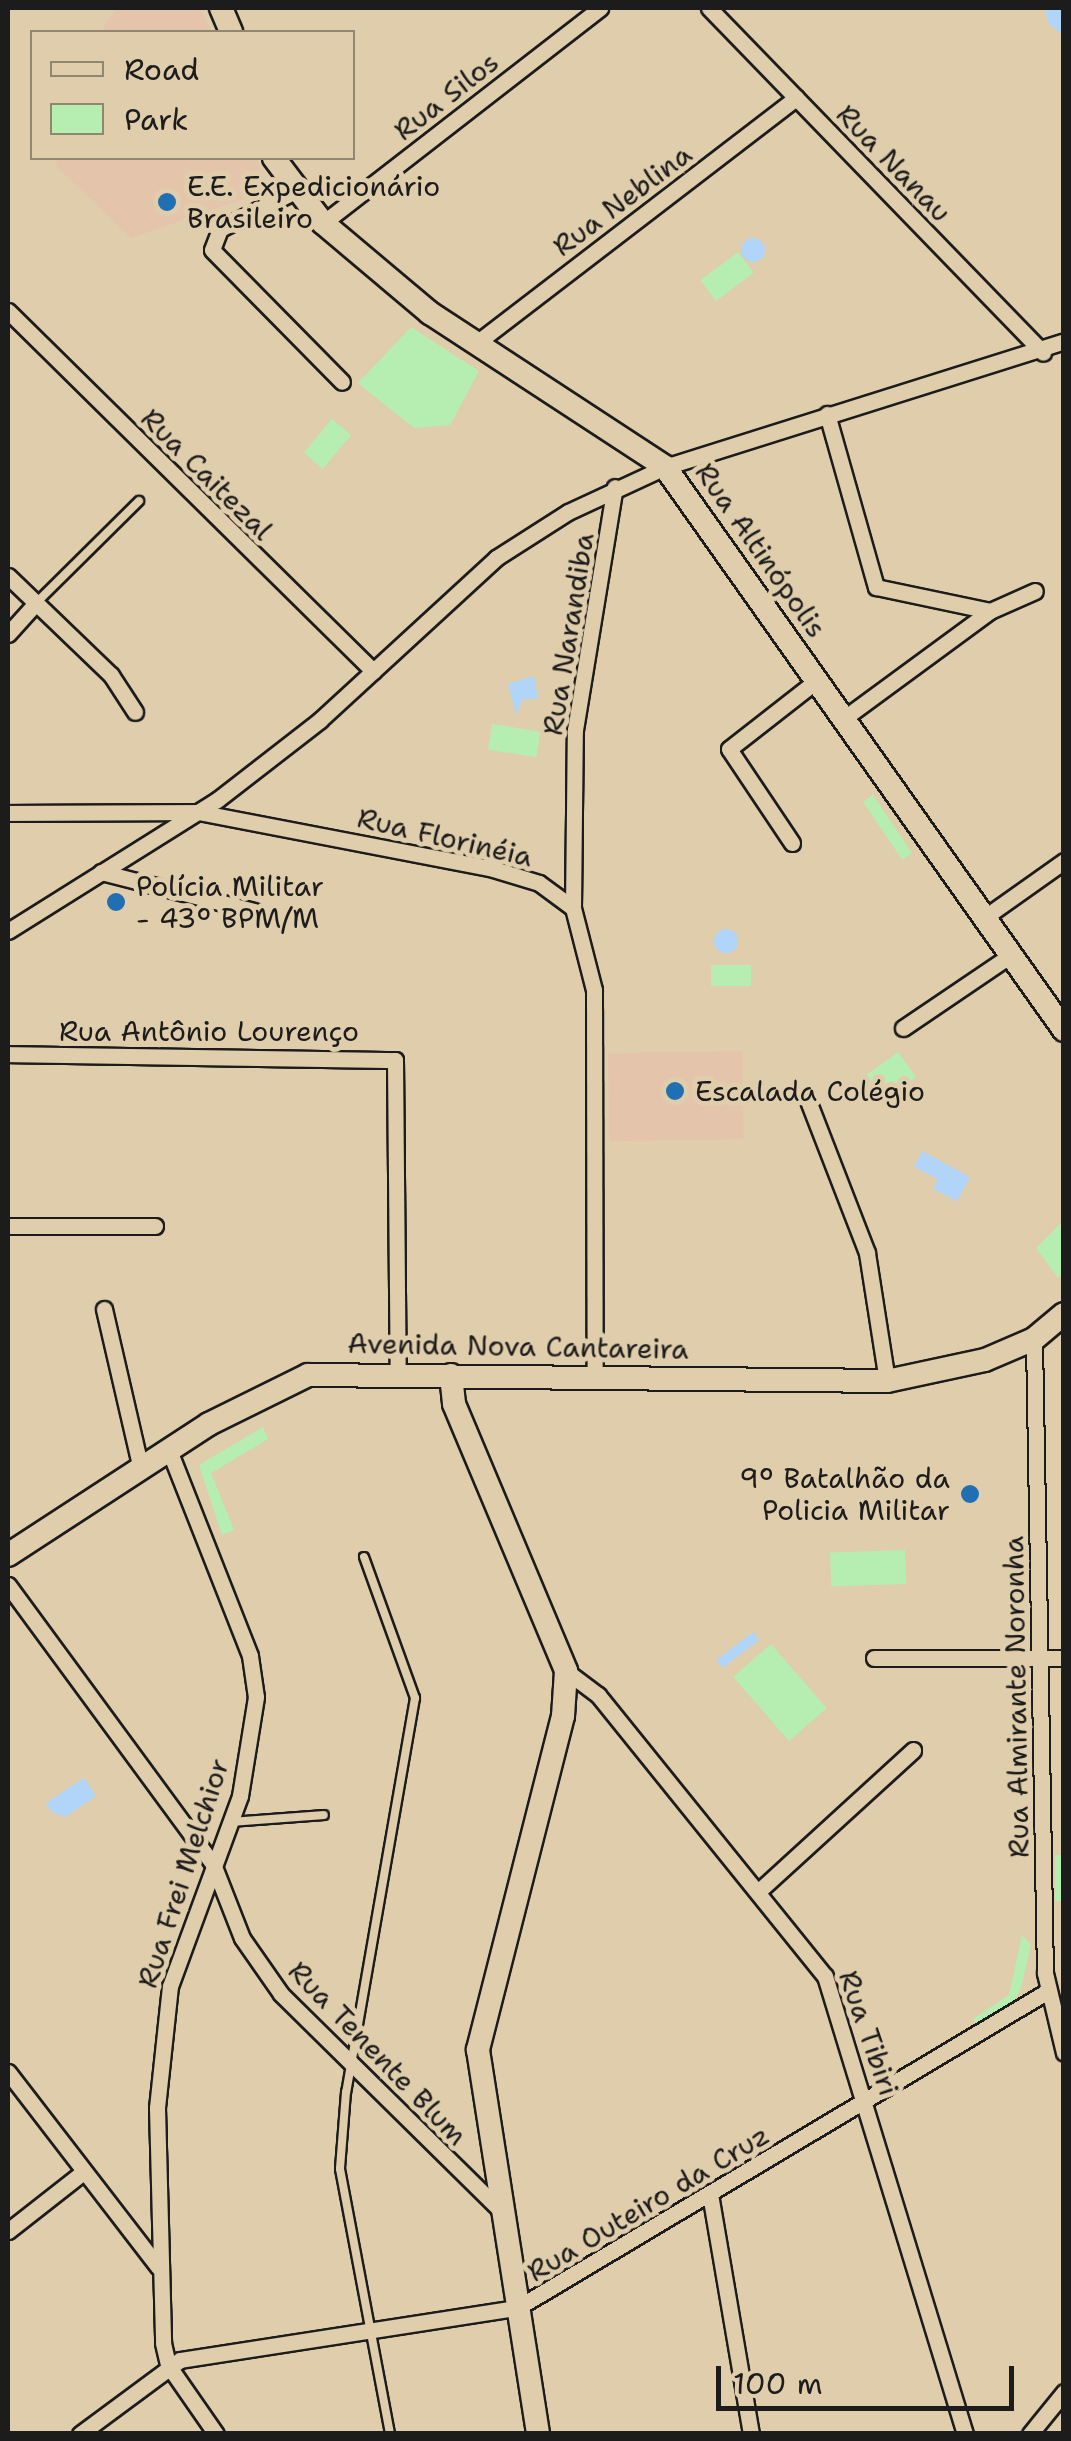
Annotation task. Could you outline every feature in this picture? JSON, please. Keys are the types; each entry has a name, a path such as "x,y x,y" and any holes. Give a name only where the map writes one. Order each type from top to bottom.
{"main road":[{"name":"Rua Altinópolis","path":"275,160 323,224 430,313 665,467 1064,1030"},
{"name":"Avenida Nova Cantareira","path":"8,1556 169,1450 294,1378 451,1374 887,1380 956,1369 1034,1339 1064,1314"},
{"path":"451,1374 454,1404 566,1671 563,1716 478,2050 538,2434"}],"street":[{"name":"Rua Silos","path":"323,224 600,8"},
{"name":"Rua Nanau","path":"710,8 1043,353"},
{"name":"Rua Neblina","path":"478,342 796,98"},
{"path":"295,191 220,229 212,250 342,382"},
{"name":"Rua Caitezal","path":"8,311 372,672"},
{"path":"8,931 235,786 372,672 496,558 616,487 828,414 1043,353 1064,341"},
{"path":"828,414 876,587 990,611"},
{"name":"Rua Narandiba","path":"573,908 575,730 616,487"},
{"path":"8,576 111,675 136,712"},
{"path":"843,719 990,611 1035,592"},
{"path":"8,634 36,603"},
{"path":"792,843 729,745 816,681"},
{"path":"235,786 232,798 247,821"},
{"name":"Rua Florinéia","path":"8,812 198,812 490,868 539,883 573,908"},
{"path":"132,812 147,820 152,840"},
{"path":"985,917 1064,861"},
{"path":"101,872 254,911"},
{"path":"573,908 594,990 594,1377"},
{"path":"903,1028 1011,955"},
{"name":"Rua Antônio Lourenço","path":"8,1054 395,1060 398,1374"},
{"path":"807,1098 868,1253 887,1380"},
{"path":"8,1226 155,1226"},
{"path":"104,1309 141,1469"},
{"name":"Rua Almirante Noronha","path":"1034,1339 1048,1992 1064,2053"},
{"name":"Rua Frei Melchior","path":"168,2366 158,2267 164,2017 212,1864 231,1822 256,1714 255,1682 169,1450"},
{"name":"Rua Tenente Blum","path":"8,1584 212,1864 231,1916 259,1966 351,2067 500,2210"},
{"path":"874,1658 1064,1658"},
{"name":"Rua Tibiri","path":"566,1671 598,1694 761,1889 825,1976 867,2102 966,2434"},
{"path":"761,1889 913,1750"},
{"name":"Rua Outeiro da Cruz","path":"80,2434 168,2366 201,2354 518,2308 1048,1992"},
{"path":"8,2072 158,2267"},
{"path":"8,2231 82,2173"},
{"path":"710,2194 752,2434"},
{"path":"168,2366 216,2434"},
{"path":"1030,2434 1064,2392"}],"lane":[{"path":"36,603 139,500"},
{"path":"364,1557 415,1698 351,2067 340,2169 390,2434"},
{"path":"231,1822 324,1815"}],"shaded area":[{"path":"116,8 200,8 211,30 102,30"},
{"name":"E.E. Expedicionário Brasileiro","path":"57,160 256,160 270,190 131,238 56,166"},
{"name":"Escalada Colégio","path":"742,1051 744,1139 610,1141 608,1053"}],"green space":[{"path":"738,252 754,273 716,301 700,280"},
{"path":"411,327 479,371 450,425 414,428 358,383"},
{"path":"332,419 351,435 323,469 304,453"},
{"path":"492,724 540,732 536,757 488,750"},
{"path":"873,795 912,853 902,860 863,802"},
{"path":"711,965 751,965 751,986 711,986"},
{"path":"898,1052 916,1077 876,1106 858,1081"},
{"path":"1063,1221 1063,1274 1058,1278 1036,1248"},
{"path":"263,1427 268,1439 211,1473 234,1530 222,1535 199,1465"},
{"path":"905,1550 906,1584 831,1587 830,1553"},
{"path":"771,1644 827,1708 789,1741 733,1677"},
{"path":"1055,1855 1063,1855 1063,1901 1055,1901"},
{"path":"1022,1935 1031,1945 1021,1988 1014,2001 976,2024 973,2019 1009,1995"}],"water":[{"path":"1045,8 1063,8 1063,35 1048,23"},
{"path":"753,238 765,250 753,262 741,250"},
{"path":"534,676 538,699 523,699 516,715 508,684"},
{"path":"726,929 735,932 735,950 726,953 717,950 714,941 717,932"},
{"path":"922,1151 970,1177 957,1201 933,1189 938,1179 914,1167"},
{"path":"753,1632 759,1640 722,1668 716,1660"},
{"path":"84,1778 96,1796 65,1817 52,1812 46,1803"}],"place":[{"name":"E.E. Expedicionário Brasileiro","path":"167,202"},
{"name":"Polícia Militar - 43º BPM/M","path":"116,902"},
{"name":"Escalada Colégio","path":"675,1091"},
{"name":"9º Batalhão da Policia Militar","path":"970,1494"}]}
